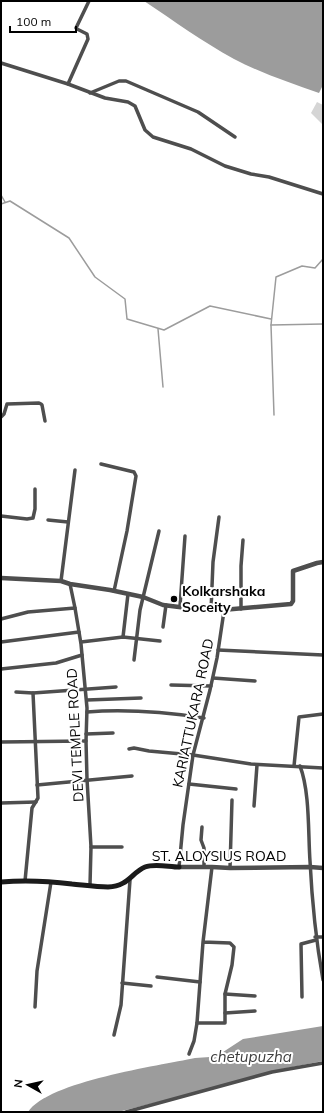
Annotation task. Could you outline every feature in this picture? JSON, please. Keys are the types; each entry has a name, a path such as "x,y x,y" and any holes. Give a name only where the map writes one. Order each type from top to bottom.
{"main road":[{"name":"ST. ALOYSIUS ROAD","path":"1,882 51,882 108,887 119,885 130,880 146,867 179,867"}],"street":[{"path":"68,84 88,39 87,34 76,28 89,1"},
{"path":"1,63 68,84 105,98 128,102 135,106 145,130 154,137 191,149 225,166 251,174 269,177 323,194"},
{"path":"90,93 119,81 126,81 198,112 235,137"},
{"path":"1,417 4,414 7,404 39,403 42,405 45,422"},
{"path":"101,464 134,472 136,476 114,591"},
{"path":"61,581 75,470"},
{"path":"1,516 27,519 33,518 35,509 34,489"},
{"path":"211,611 213,562 218,517"},
{"path":"48,520 68,522"},
{"path":"134,660 143,597 159,531"},
{"path":"180,606 185,536"},
{"path":"241,609 241,566 243,540"},
{"path":"1,578 61,581 70,584 143,597 166,605 211,611 224,611 290,604 293,601 293,571 323,562"},
{"name":"DEVI TEMPLE ROAD","path":"70,584 79,632 87,700 86,741 91,846 90,885"},
{"path":"123,637 128,594"},
{"path":"163,627 166,605"},
{"path":"1,619 28,612 75,608"},
{"name":"KARIATTUKARA ROAD","path":"179,867 193,755 204,718 213,678 224,611"},
{"path":"1,642 79,632"},
{"path":"80,642 123,637 160,641"},
{"path":"218,650 323,656"},
{"path":"1,669 56,663 82,655"},
{"path":"213,678 255,682"},
{"path":"171,685 211,686"},
{"path":"16,692 116,687"},
{"path":"25,881 32,808 38,798 34,692"},
{"path":"87,700 141,698"},
{"path":"87,712 111,710 151,711 204,718"},
{"path":"294,766 299,717 323,714"},
{"path":"86,734 113,733"},
{"path":"1,742 86,741"},
{"path":"131,749 193,755 256,765 323,768"},
{"path":"254,806 256,765"},
{"path":"300,766 306,782 310,867 316,939 323,980"},
{"path":"37,785 87,779 132,776"},
{"path":"189,784 236,789"},
{"path":"230,868 232,800"},
{"path":"1,803 36,802"},
{"path":"202,826 201,840 204,848 204,867"},
{"path":"91,846 122,847"},
{"name":"ST. ALOYSIUS ROAD","path":"179,867 323,868"},
{"path":"189,1054 194,1041 197,1023 203,942 212,867"},
{"path":"114,1035 121,1005 130,880"},
{"path":"35,1007 37,971 51,882"},
{"path":"302,997 301,944 323,937"},
{"path":"197,1023 225,1023 225,994 234,950 233,945 203,942"},
{"path":"157,977 200,982"},
{"path":"122,983 151,986"},
{"path":"225,994 255,996"},
{"path":"225,1014 255,1011"},
{"path":"126,1112 272,1072 323,1063"}],"shaded area":[{"path":"317,102 323,105 323,125 311,113"}],"water":[{"path":"144,1 320,1 323,3 323,85 319,93 276,78 244,64 211,46"},
{"name":"chetupuzha","path":"323,1026 323,1061 272,1071 118,1112 28,1112 40,1101 80,1083 131,1070 195,1058 210,1057 220,1054 243,1039"}],"waterway":[{"path":"1,195 5,202"},
{"path":"1,204 10,201 69,238 95,277 125,299 127,319 164,330 210,306 271,319"},
{"path":"274,415 271,325 276,277 302,266 315,268 323,259"},
{"path":"271,325 323,324"},
{"path":"158,329 163,387"}],"place":[{"name":"Kolkarshaka Soceity","path":"174,599"}]}
